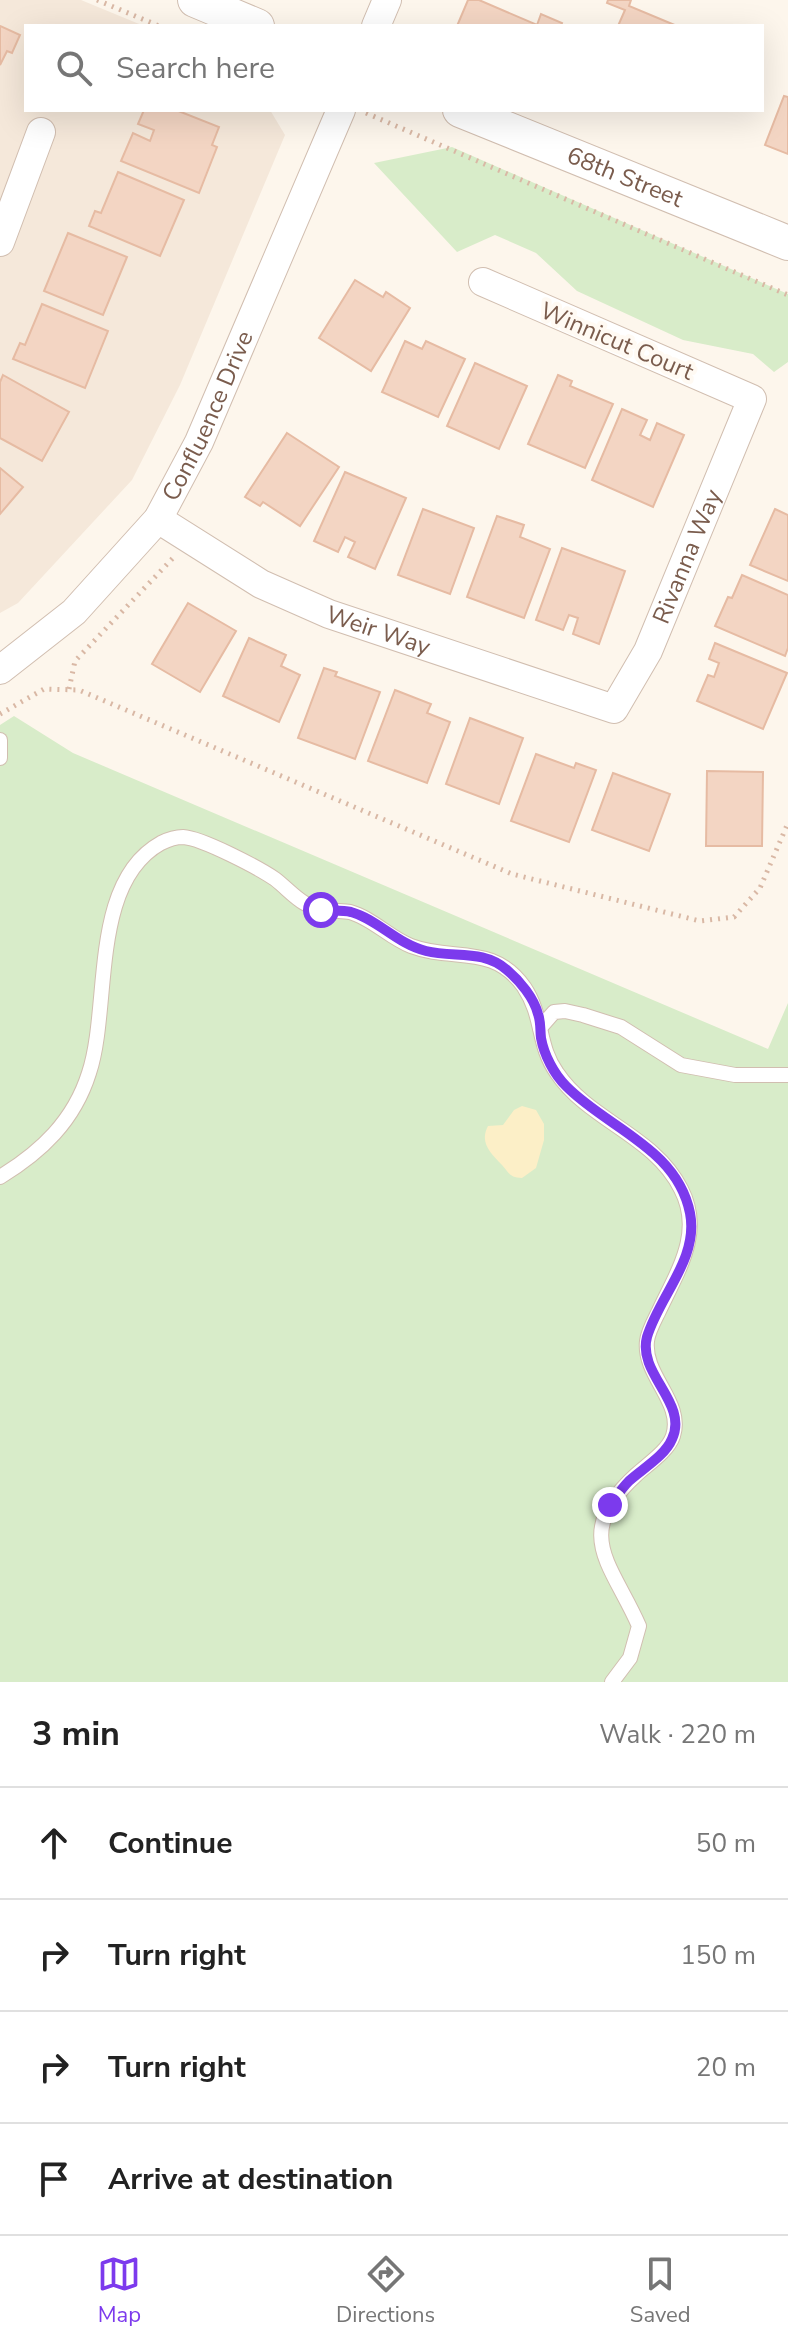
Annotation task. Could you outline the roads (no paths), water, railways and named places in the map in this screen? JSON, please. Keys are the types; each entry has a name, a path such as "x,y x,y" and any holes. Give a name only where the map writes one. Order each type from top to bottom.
{"street":[{"path":"195,0 252,24"},
{"path":"377,24 387,0"},
{"name":"Confluence Drive","path":"0,670 74,612 158,519 199,442 340,112"},
{"name":"68th Street","path":"465,112 788,243"},
{"path":"0,242 41,132"},
{"name":"Winnicut Court","path":"483,282 752,399"},
{"name":"Rivanna Way","path":"614,709 648,651 752,399"},
{"name":"Weir Way","path":"158,519 261,584 329,614 614,709"}],"lane":[{"path":"0,740 0,758"},
{"path":"0,1177 47,1143 59,1130 80,1095 95,1055 102,974 125,881 144,856 174,838 187,837 206,844 275,879 303,905 321,910 352,912 408,945 429,952 468,954 491,960 506,969 523,985 538,1013 542,1042 552,1068 565,1085 657,1157 682,1190 690,1213 691,1231 687,1251 646,1339 648,1362 672,1409 675,1424 672,1440 628,1482 610,1505 602,1527 600,1547 639,1626 630,1658 612,1682"},
{"path":"540,1028 554,1012 574,1013 621,1027 681,1065 735,1075 788,1075"}]}
